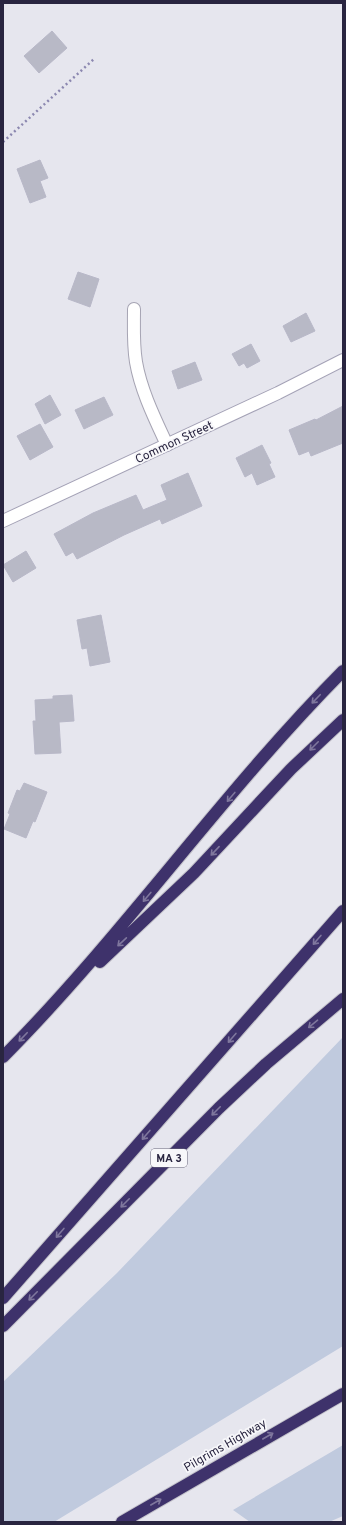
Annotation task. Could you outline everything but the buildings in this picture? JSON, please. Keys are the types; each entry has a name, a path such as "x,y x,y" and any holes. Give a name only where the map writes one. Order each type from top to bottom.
{"highway":[{"path":"42,1017 102,950 292,725 343,671"},
{"path":"3,1056 42,1017 177,890 291,770 343,720"},
{"path":"3,1298 343,911"},
{"name":"MA 3","path":"3,1326 219,1108 266,1064 343,999"},
{"name":"Pilgrims Highway","path":"122,1522 343,1394"}],"street":[{"path":"134,309 136,363 149,405 167,445"},
{"name":"Common Street","path":"3,521 295,385 343,360"}],"path":[{"path":"3,142 94,59"}],"shaded area":[{"path":"343,1037 343,1346 54,1522 3,1522 3,1382 117,1273"},
{"path":"343,1445 343,1516 329,1522 250,1522 233,1510"}]}
